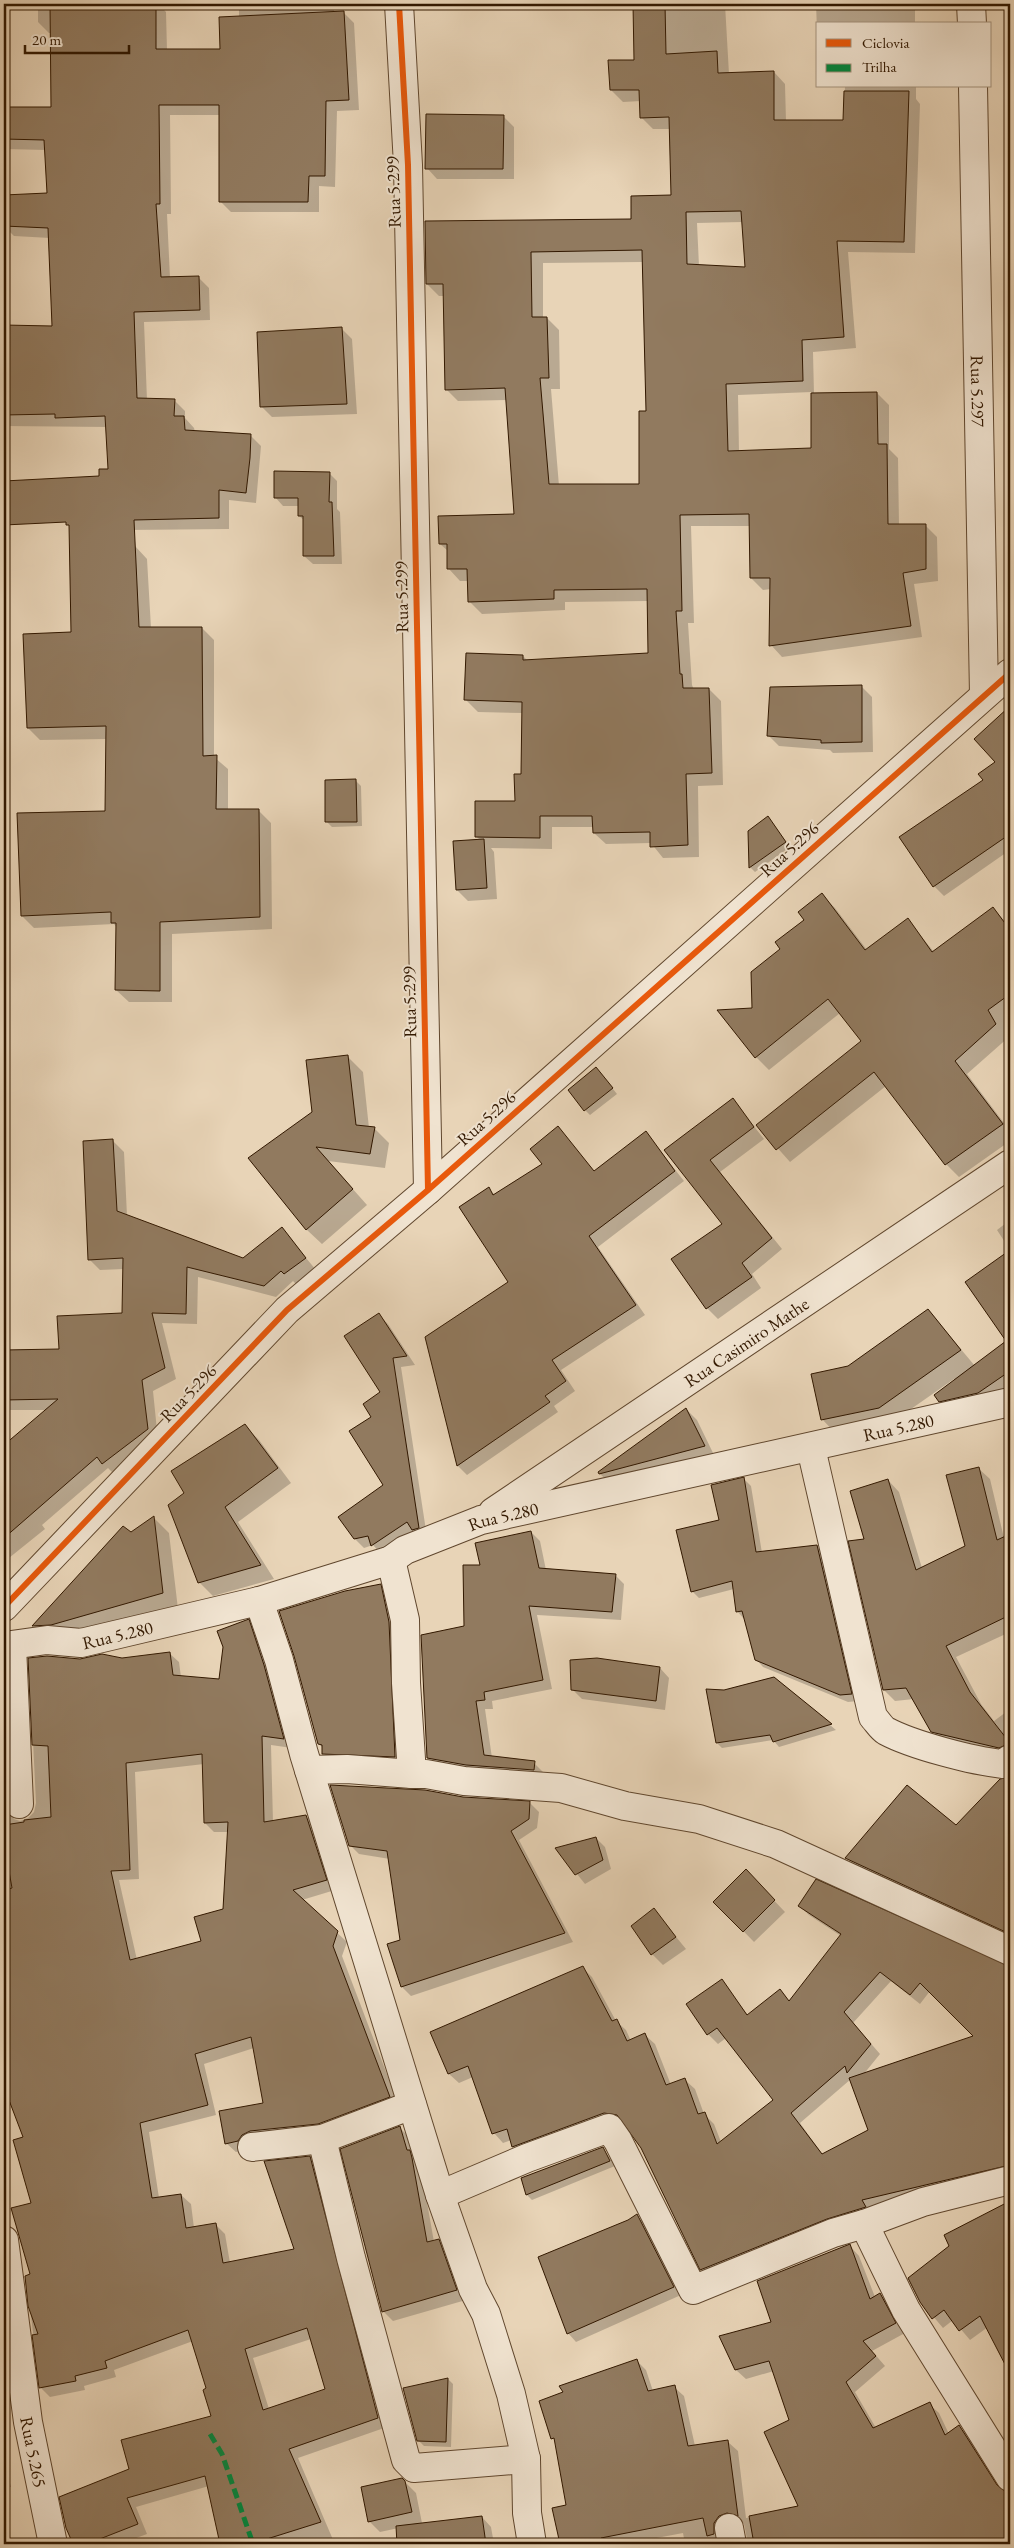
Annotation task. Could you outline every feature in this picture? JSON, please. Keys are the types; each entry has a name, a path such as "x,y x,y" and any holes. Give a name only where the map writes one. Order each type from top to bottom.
{"street":[{"name":"Rua 5.299","path":"399,4 408,175 428,1190"},
{"path":"971,4 972,22"},
{"name":"Rua 5.297","path":"973,88 984,695"},
{"name":"Rua 5.296","path":"4,1607 287,1310 428,1190 1010,673"},
{"name":"Rua Casimiro Mathe","path":"481,1520 1010,1164"},
{"name":"Rua 5.280","path":"8,1646 47,1640 81,1643 259,1601 391,1560 405,1550 481,1520 811,1448 1010,1402"},
{"path":"811,1448 873,1717 884,1730 902,1738 983,1762 1003,1764 1010,1759"},
{"path":"391,1560 405,1620 406,1684 412,1774"},
{"path":"259,1601 279,1660 309,1770 440,2196 473,2289 486,2314 511,2394 526,2459 527,2513 532,2544"},
{"path":"8,1646 19,1804"},
{"path":"309,1770 347,1769 426,1774 464,1781 561,1788 624,1806 699,1819 776,1844 1010,1951"},
{"path":"252,2147 322,2139 412,2105"},
{"path":"440,2196 527,2158 609,2128 618,2141 693,2290 816,2240 923,2202 1010,2180"},
{"path":"322,2139 349,2249 406,2460 414,2468 526,2459"},
{"path":"864,2224 906,2310 1010,2477"},
{"name":"Rua 5.265","path":"4,2240 28,2422 53,2544"}],"building":[{"path":"50,4 156,4 156,49 220,49 219,17 344,11 349,100 326,101 325,176 309,176 308,202 219,202 219,105 159,105 160,204 156,204 161,277 199,276 200,310 134,312 137,398 175,399 174,416 184,416 185,430 251,434 246,493 219,490 219,518 134,520 139,627 202,627 203,756 217,755 216,809 259,809 260,917 160,922 160,991 115,990 116,923 111,923 111,912 21,916 17,813 105,811 106,726 27,728 23,634 71,632 69,525 66,525 66,522 4,525 4,481 99,476 99,469 108,469 105,416 55,418 55,414 4,415 4,325 52,326 48,228 4,226 4,195 47,193 44,140 4,139 4,107 51,107"},
{"path":"633,4 665,4 666,54 717,51 718,73 774,71 774,120 843,120 844,91 909,91 904,242 837,241 844,337 802,340 803,381 726,384 728,451 811,448 811,393 877,392 878,444 887,444 888,524 926,524 926,569 903,573 911,626 769,646 770,578 750,578 749,514 680,515 682,611 676,611 680,674 682,674 683,688 709,688 712,773 686,774 688,845 650,847 650,832 593,833 592,816 540,816 540,838 475,837 475,801 515,801 514,774 521,774 522,702 464,700 466,653 523,655 523,660 648,653 647,589 554,590 554,599 468,602 467,569 447,569 447,544 439,544 438,516 514,514 505,388 445,390 443,284 426,284 425,221 631,219 631,196 671,195 669,117 640,118 639,90 610,90 608,60 634,60","holes":["741,211 745,267 687,264 686,212","642,250 646,411 639,411 639,484 549,484 540,378 549,378 547,317 532,317 531,252"]},
{"path":"426,114 504,115 503,169 425,169"},
{"path":"342,327 347,404 260,407 257,332"},
{"path":"274,471 330,472 329,502 332,502 334,556 303,556 303,516 298,516 298,498 274,498"},
{"path":"862,685 862,742 821,743 821,740 767,736 770,687"},
{"path":"1010,706 1010,834 933,887 899,837 983,780 978,774 995,762 974,739"},
{"path":"356,779 357,822 325,822 325,780"},
{"path":"768,816 786,842 749,868 748,831"},
{"path":"484,839 487,888 456,890 453,841"},
{"path":"822,893 865,950 908,918 932,952 993,907 1010,930 1010,994 988,1010 996,1024 955,1061 1003,1124 945,1165 874,1072 776,1150 756,1125 861,1041 828,999 755,1058 717,1010 752,1008 751,972 780,949 775,942 804,920 798,912"},
{"path":"348,1055 356,1125 375,1127 370,1154 316,1147 353,1189 306,1230 248,1158 312,1112 306,1060"},
{"path":"596,1067 613,1088 584,1111 568,1090"},
{"path":"733,1098 754,1127 710,1160 772,1238 742,1263 752,1277 706,1309 671,1259 722,1224 664,1150"},
{"path":"558,1126 594,1171 646,1131 675,1171 589,1236 636,1305 552,1360 566,1381 545,1396 550,1402 457,1466 425,1337 508,1282 459,1207 489,1187 493,1195 542,1164 530,1149"},
{"path":"113,1139 117,1211 243,1258 282,1227 306,1258 284,1274 281,1271 264,1286 187,1267 186,1314 152,1313 165,1368 142,1380 148,1429 102,1464 97,1457 4,1538 4,1445 58,1399 4,1400 4,1350 59,1349 57,1316 122,1313 123,1258 88,1260 83,1141"},
{"path":"1010,1250 1010,1371 978,1393 939,1402 934,1395 1006,1341 965,1282"},
{"path":"928,1309 961,1350 879,1408 821,1420 811,1374 848,1366"},
{"path":"379,1313 407,1356 393,1358 419,1528 412,1530 407,1522 371,1546 368,1536 354,1539 338,1517 383,1485 349,1431 371,1417 363,1404 380,1392 344,1336"},
{"path":"686,1408 705,1446 599,1474 598,1472"},
{"path":"245,1424 278,1468 225,1507 261,1565 198,1583 168,1505 184,1493 171,1471"},
{"path":"979,1467 997,1540 1010,1534 1010,1615 946,1646 970,1692 1010,1743 999,1748 931,1732 906,1688 883,1690 848,1541 864,1539 850,1491 888,1479 916,1570 965,1546 946,1475"},
{"path":"744,1477 756,1552 817,1545 852,1694 840,1695 755,1660 742,1611 736,1612 732,1581 691,1592 676,1530 719,1520 711,1485"},
{"path":"154,1516 163,1593 51,1625 32,1626 123,1526 131,1532"},
{"path":"531,1531 539,1568 616,1574 612,1612 529,1606 543,1680 484,1692 485,1700 476,1701 484,1755 535,1761 534,1770 466,1765 427,1758 421,1635 464,1626 463,1565 480,1565 475,1543"},
{"path":"381,1584 389,1622 395,1757 322,1754 322,1745 318,1744 294,1656 279,1611 345,1591"},
{"path":"249,1619 264,1665 284,1739 262,1736 264,1822 306,1815 327,1880 293,1890 338,1931 333,1946 390,2097 318,2124 250,2131 242,2135 238,2141 225,2144 219,2111 263,2103 251,2037 195,2054 208,2105 140,2123 152,2198 181,2194 186,2228 216,2223 223,2263 294,2249 264,2161 310,2156 378,2418 289,2449 321,2522 251,2544 220,2544 205,2476 127,2498 138,2524 87,2544 73,2544 66,2528 59,2497 129,2469 121,2440 211,2416 203,2390 206,2388 188,2330 105,2361 107,2368 75,2376 76,2381 39,2388 32,2335 38,2334 28,2306 25,2276 30,2274 11,2208 31,2203 13,2140 23,2137 4,2087 4,1890 12,1888 4,1843 4,1825 24,1822 24,1820 51,1817 48,1746 32,1745 28,1658 47,1656 80,1659 102,1654 122,1658 170,1652 173,1675 219,1679 223,1647 217,1631","holes":["202,1754 204,1823 228,1822 223,1909 194,1917 201,1941 130,1960 111,1871 130,1870 126,1763","307,2328 325,2389 263,2410 245,2349"]},
{"path":"597,1658 660,1667 656,1701 571,1690 570,1660"},
{"path":"774,1677 832,1724 773,1742 770,1735 716,1743 706,1689 724,1690"},
{"path":"1010,1777 1010,1934 845,1858 907,1785 956,1825 1000,1779"},
{"path":"330,1785 425,1790 463,1797 530,1801 529,1819 511,1831 565,1933 401,1987 387,1944 400,1940 387,1851 349,1846"},
{"path":"596,1837 603,1860 575,1875 555,1848"},
{"path":"746,1869 775,1900 743,1932 713,1902"},
{"path":"816,1879 1010,1966 1010,2165 862,2200 866,2207 827,2219 700,2270 641,2148 617,2115 604,2113 512,2147 507,2129 492,2134 468,2066 448,2074 430,2032 583,1966 612,2021 617,2019 627,2041 645,2033 666,2085 685,2078 698,2114 705,2112 717,2144 773,2100 717,2028 707,2035 686,2004 722,1979 747,2015 780,1989 789,2001 841,1934 798,1906","holes":["880,1972 910,1995 920,1983 973,2036 849,2078 868,2130 822,2154 791,2113 845,2066 847,2073 871,2044 844,2012"]},
{"path":"654,1908 676,1937 651,1955 631,1926"},
{"path":"400,2126 407,2150 410,2150 412,2158 427,2242 439,2239 457,2290 382,2312 340,2149"},
{"path":"603,2147 610,2161 526,2195 521,2178"},
{"path":"1010,2201 1010,2374 980,2316 959,2331 944,2310 932,2319 920,2302 908,2278 949,2246 944,2235"},
{"path":"637,2214 674,2287 567,2334 538,2257 628,2220"},
{"path":"850,2244 870,2299 880,2293 896,2323 863,2341 876,2356 846,2382 873,2428 930,2402 945,2435 959,2425 997,2485 1006,2492 1010,2501 1010,2544 754,2544 749,2516 798,2506 764,2432 789,2420 769,2361 735,2370 719,2336 771,2322 757,2281"},
{"path":"4,2358 9,2394 4,2395"},
{"path":"637,2359 648,2391 675,2385 688,2446 728,2440 738,2516 727,2513 719,2516 714,2523 714,2534 707,2536 703,2518 601,2538 601,2544 560,2544 552,2508 566,2505 554,2438 551,2439 539,2401 563,2392 559,2386"},
{"path":"448,2378 446,2442 417,2441 403,2388"},
{"path":"402,2478 405,2481 412,2512 368,2522 361,2487"},
{"path":"482,2516 486,2544 397,2544 396,2526"}],"marked path":[{"path":"210,2434 222,2454 253,2544"}],"cycle path":[{"path":"399,4 408,165 428,1190"},
{"path":"4,1607 287,1310 428,1190 1010,673"}]}
